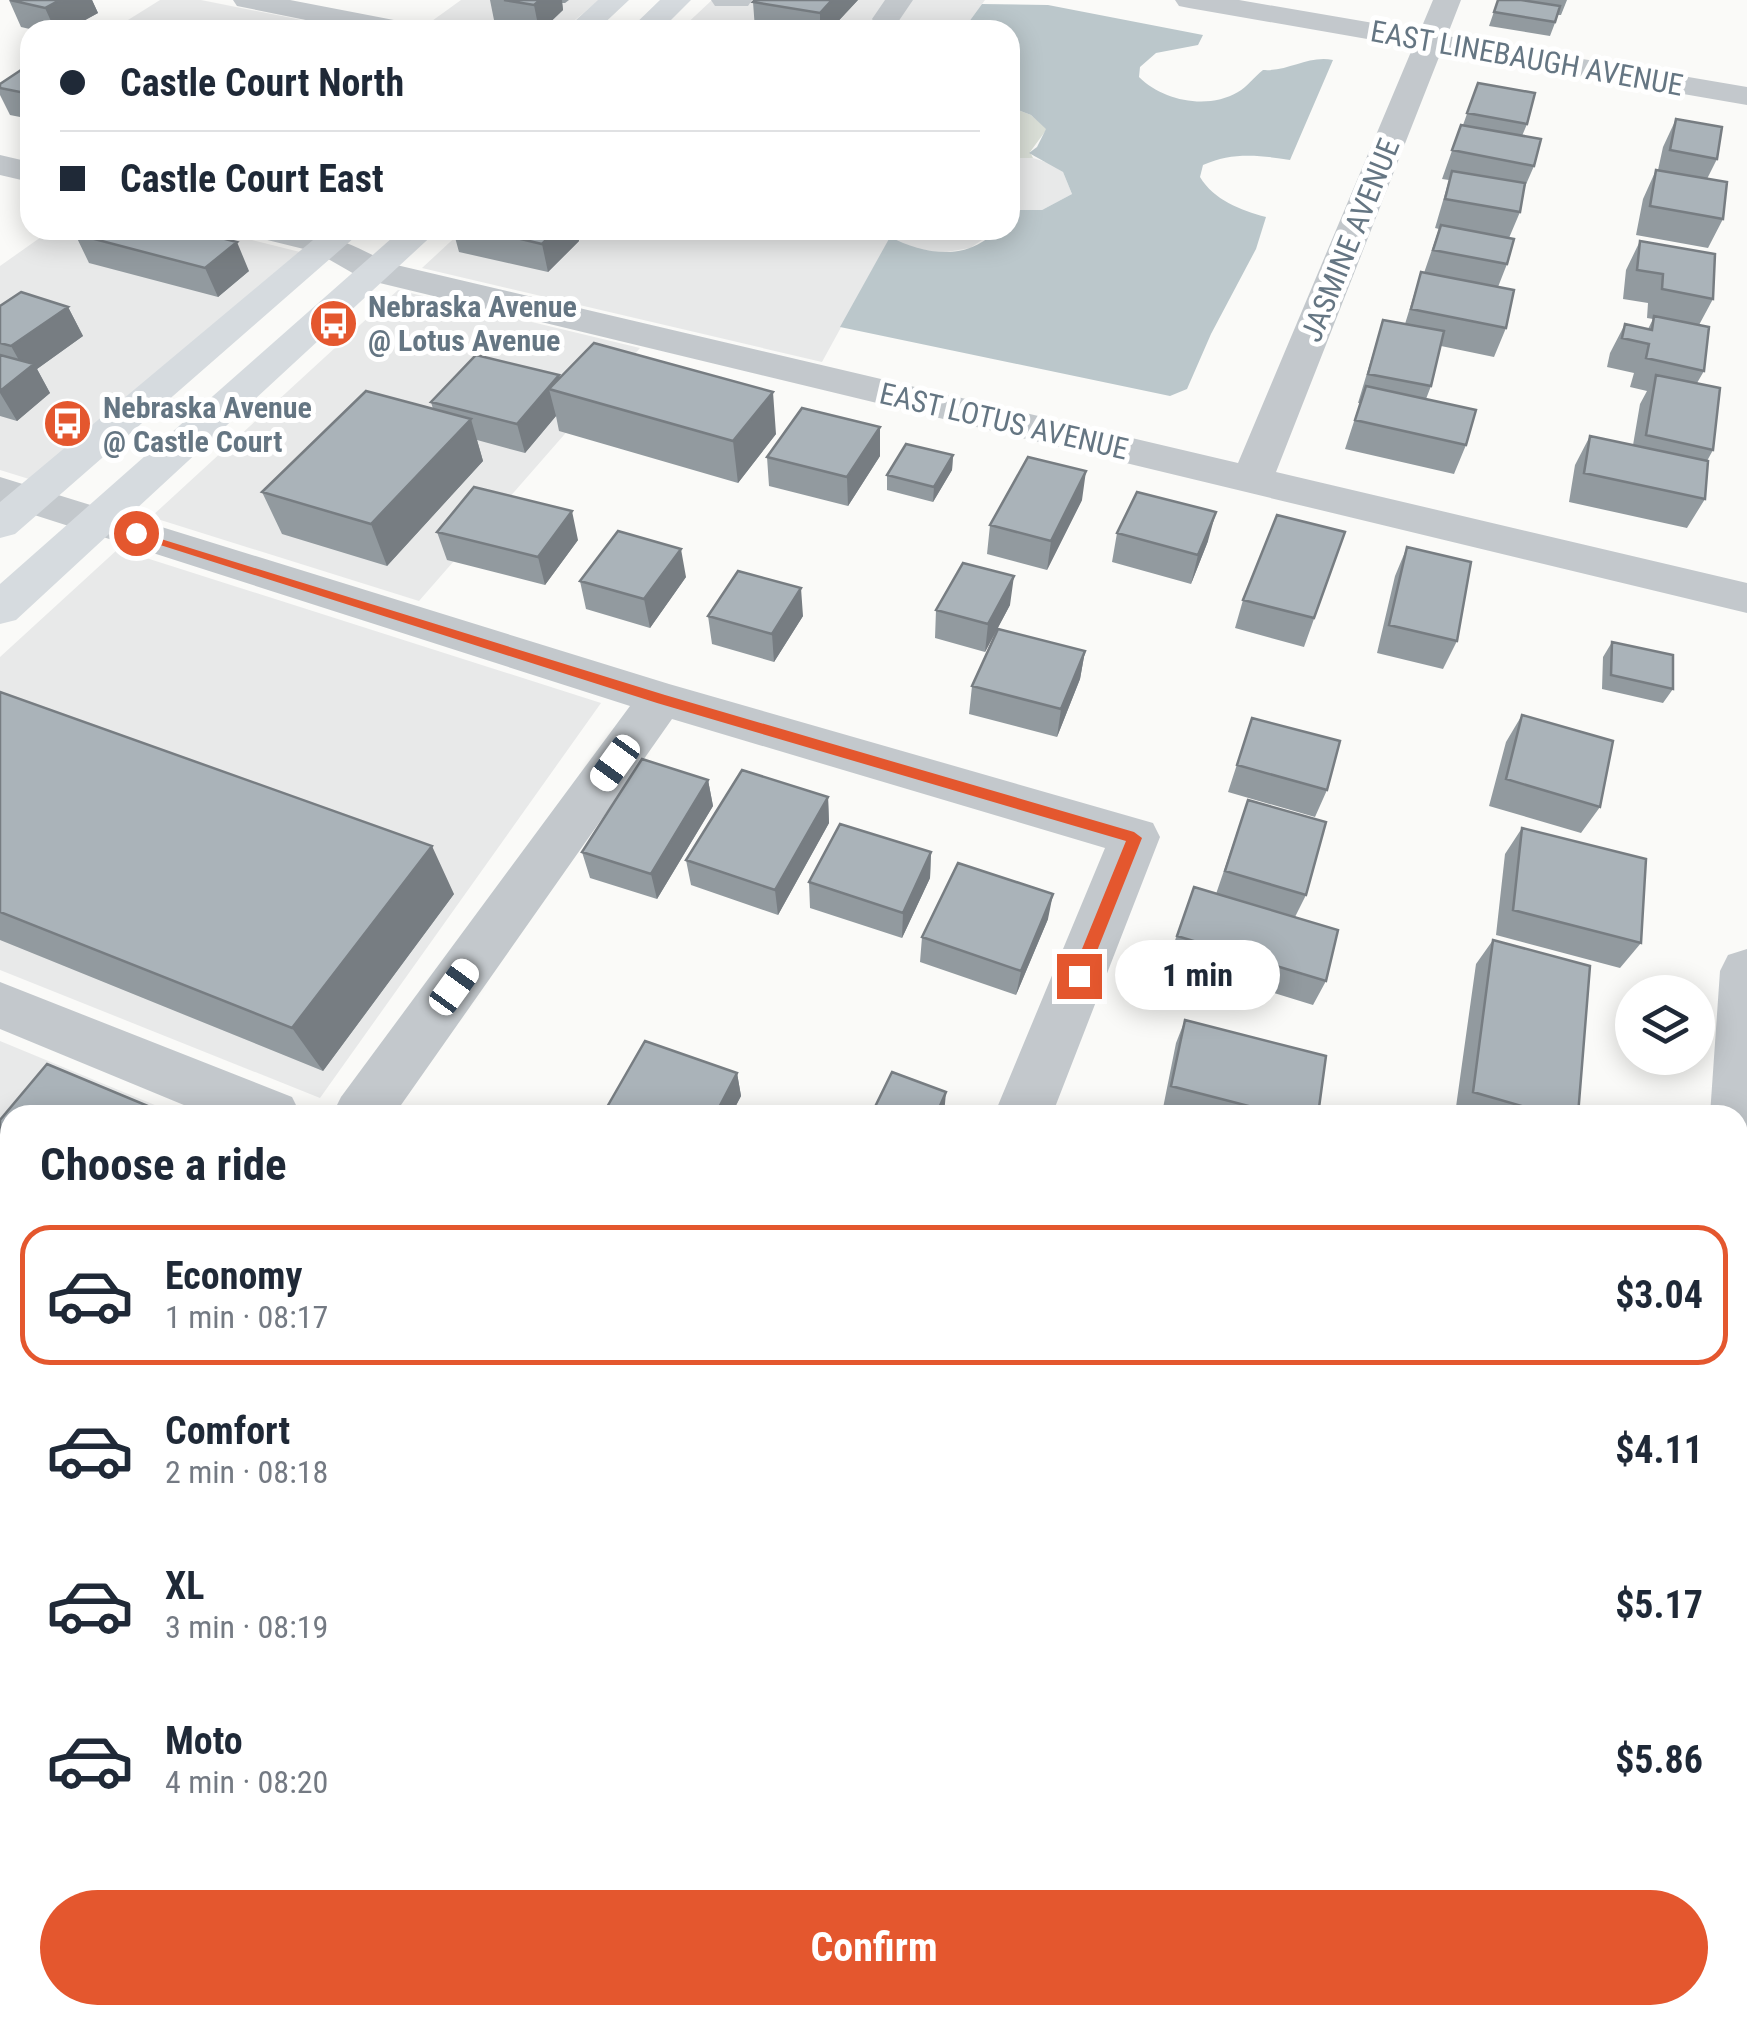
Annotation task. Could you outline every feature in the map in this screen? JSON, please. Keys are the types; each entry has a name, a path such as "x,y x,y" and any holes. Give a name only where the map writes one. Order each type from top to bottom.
{"main road":[{"path":"592,20 615,0"},
{"path":"655,20 678,0"},
{"path":"10,504 335,240"},
{"path":"0,609 410,240"}],"street":[{"path":"247,0 348,20"},
{"path":"725,0 738,0"},
{"name":"EAST LINEBAUGH AVENUE","path":"1189,0 1747,96"},
{"name":"JASMINE AVENUE","path":"1252,480 1447,0"},
{"name":"EAST LOTUS AVENUE","path":"339,240 376,270 1747,598"},
{"path":"10,504 98,521 662,699 1134,838 1027,1105"},
{"path":"368,1105 662,699"},
{"path":"1739,1105 1747,971"},
{"path":"0,1005 247,1105"}],"shaded area":[{"path":"160,0 201,0 302,20 128,20"},
{"path":"461,0 599,0 575,20 433,20"},
{"path":"712,0 985,0 970,20 691,20"},
{"path":"982,4 1048,5 1203,35 1198,45 1156,53 1140,67 1139,77 1149,85 1186,100 1226,98 1263,70 1333,60 1290,160 1246,156 1203,165 1200,177 1220,198 1266,217 1256,249 1187,389 1170,396 840,327 888,240 948,252 971,248 984,240 1020,240 1020,210 1042,210 1072,194 1063,172 1029,153 1037,147 1046,129 1020,111 1020,20 970,20"},
{"path":"1020,111 1047,129 1030,152 1033,158 1020,158"},
{"path":"1020,158 1049,163 1063,172 1072,194 1042,210 1020,210"},
{"path":"37,240 252,240 300,252 29,479 0,470 0,266"},
{"path":"452,240 889,240 822,362 422,268"},
{"path":"894,240 982,240 970,248 941,253"},
{"path":"398,290 640,348 419,601 151,517"},
{"path":"118,549 601,703 320,1098 0,970 0,657"},
{"path":"0,1041 155,1105 0,1105"}],"building":[{"path":"10,0 60,0 45,8"},
{"path":"504,0 540,0 534,5"},
{"path":"755,0 832,0 820,13"},
{"path":"1498,0 1560,6 1555,22 1494,12"},
{"path":"20,71 20,92 0,88 0,84"},
{"path":"1478,83 1535,93 1527,124 1467,113"},
{"path":"1676,119 1722,127 1717,159 1670,150"},
{"path":"1461,125 1541,139 1534,166 1452,150"},
{"path":"1656,170 1727,182 1723,219 1650,206"},
{"path":"1452,171 1525,183 1520,212 1445,199"},
{"path":"1441,225 1514,239 1507,264 1433,250"},
{"path":"98,240 237,242 205,268"},
{"path":"1640,241 1715,254 1713,299 1662,289 1663,274 1637,270"},
{"path":"1421,272 1514,290 1506,328 1411,309"},
{"path":"21,292 68,307 11,346 0,343 0,306"},
{"path":"1654,316 1709,327 1704,371 1646,358 1649,344 1622,338 1625,324 1652,330"},
{"path":"1383,320 1444,331 1431,386 1368,374"},
{"path":"594,343 773,392 733,441 549,389"},
{"path":"0,355 34,364 0,391"},
{"path":"476,355 559,375 517,424 431,402"},
{"path":"1656,375 1720,388 1713,450 1646,435"},
{"path":"1366,386 1476,410 1466,445 1355,420"},
{"path":"366,391 471,419 371,524 262,492"},
{"path":"802,408 880,427 847,477 767,457"},
{"path":"1590,436 1708,461 1705,499 1584,473"},
{"path":"906,444 953,455 934,487 887,475"},
{"path":"1028,457 1086,471 1051,541 990,525"},
{"path":"474,487 572,511 538,557 437,532"},
{"path":"1137,492 1216,512 1198,555 1117,533"},
{"path":"1277,515 1345,532 1314,618 1243,600"},
{"path":"618,531 681,549 644,599 580,581"},
{"path":"1407,547 1471,562 1457,641 1389,625"},
{"path":"963,563 1014,576 988,624 936,610"},
{"path":"738,571 801,588 772,634 708,616"},
{"path":"998,629 1085,651 1061,709 972,686"},
{"path":"1612,642 1673,655 1673,689 1611,675"},
{"path":"0,692 432,846 292,1028 0,912"},
{"path":"1522,715 1613,741 1600,807 1506,779"},
{"path":"1252,718 1340,741 1327,790 1237,765"},
{"path":"642,759 708,780 651,874 582,852"},
{"path":"742,770 828,797 775,890 686,860"},
{"path":"1248,800 1326,822 1306,895 1225,871"},
{"path":"840,824 931,852 903,913 809,882"},
{"path":"1522,828 1646,859 1641,943 1513,910"},
{"path":"958,863 1053,894 1021,971 922,937"},
{"path":"1194,887 1338,930 1326,981 1177,936"},
{"path":"1493,940 1590,966 1579,1105 1518,1105 1473,1092"},
{"path":"1185,1020 1326,1056 1319,1105 1245,1105 1171,1086"},
{"path":"645,1041 737,1073 720,1105 608,1105"},
{"path":"47,1064 146,1105 13,1105"},
{"path":"892,1072 946,1092 940,1105 876,1105"}],"place":[{"name":"Nebraska Avenue @ Lotus Avenue","path":"333,323"},
{"name":"Nebraska Avenue @ Castle Court","path":"68,424"}],"route":[{"path":"136,533 662,699 1134,838 1079,976"}]}
